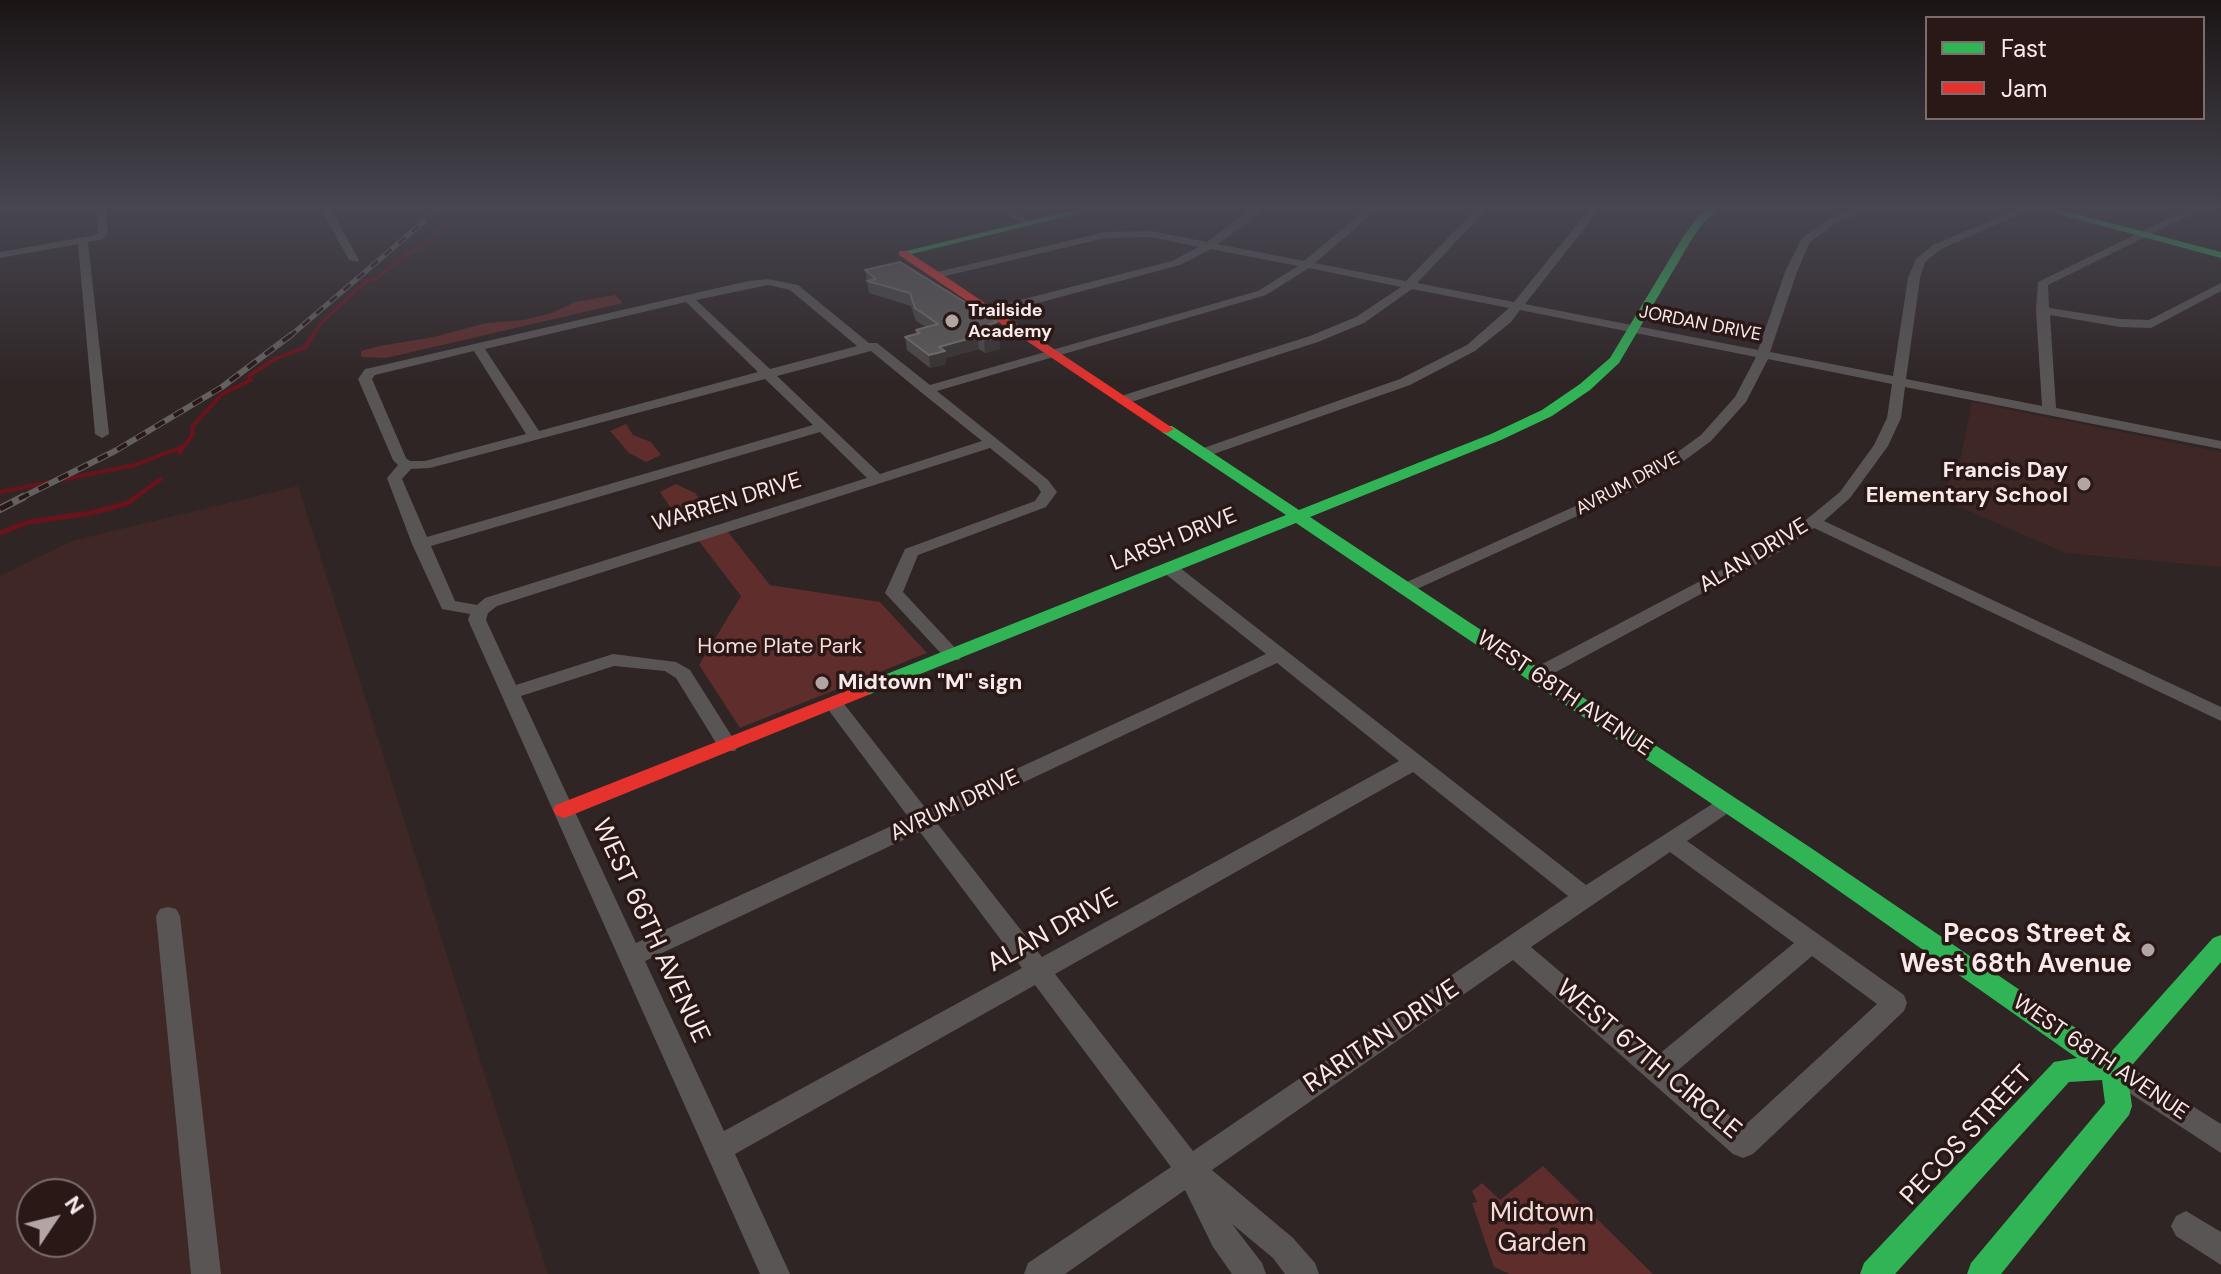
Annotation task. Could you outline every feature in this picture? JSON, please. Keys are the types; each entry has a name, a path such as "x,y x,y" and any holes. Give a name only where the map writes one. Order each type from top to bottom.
{"street":[{"path":"85,265 102,434"},
{"name":"WEST 68TH AVENUE","path":"922,265 1536,675 2221,1140"},
{"name":"JORDAN DRIVE","path":"937,275 978,265"},
{"path":"993,311 1167,265"},
{"path":"927,390 1245,299 1280,284 1304,265"},
{"name":"JORDAN DRIVE","path":"1313,265 2221,445"},
{"path":"1123,400 1336,331 1381,308 1427,265"},
{"path":"1203,453 1432,370 1485,339 1518,306 1550,265"},
{"name":"LARSH DRIVE","path":"564,810 1496,437 1547,413 1602,373 1624,348 1672,265"},
{"name":"AVRUM DRIVE","path":"1406,589 1614,494 1669,465 1722,422 1747,390 1764,355 1795,265"},
{"name":"ALAN DRIVE","path":"1536,675 1773,549 1813,522 1845,495 1881,446 1894,418 1914,278 1919,265"},
{"path":"2049,411 2041,287 2048,279 2076,265"},
{"path":"870,347 425,465 407,465 400,460 365,379 370,372 390,365 748,284 768,282 794,287 1043,483 1049,492 1041,504 911,552 894,593 953,656"},
{"path":"2042,310 2120,323 2151,324 2221,286"},
{"path":"688,298 878,480"},
{"path":"477,346 535,436"},
{"path":"420,544 821,427"},
{"name":"WARREN DRIVE","path":"480,611 491,602 991,443"},
{"path":"407,465 394,478 448,605 480,611"},
{"path":"1813,522 2221,715"},
{"path":"1169,568 1585,897"},
{"name":"WEST 66TH AVENUE","path":"480,611 477,620 775,1274"},
{"name":"AVRUM DRIVE","path":"630,957 1279,655"},
{"path":"511,693 613,660 669,666 683,674 728,746"},
{"path":"834,704 921,822 1189,1168 1223,1237 1251,1274"},
{"name":"ALAN DRIVE","path":"719,1148 1414,762"},
{"name":"RARITAN DRIVE","path":"1039,1274 1585,897 1727,804"},
{"name":"WEST 67TH CIRCLE","path":"1514,946 1743,1145 1895,1003 1671,841"},
{"path":"168,916 206,1274"},
{"path":"1658,1071 1811,943"},
{"path":"1982,1274 2119,1106 2113,1068 2221,945"},
{"name":"PECOS STREET","path":"1875,1274 2063,1070 2113,1068"},
{"path":"1189,1168 1283,1248 1304,1274"},
{"path":"2186,1226 2221,1250"}],"shaded area":[{"name":"Francis Day Elementary School","path":"1972,402 2221,452 2221,567 2065,553 1937,497 1958,471"},
{"path":"298,486 548,1274 0,1274 0,576 72,541"}],"green space":[{"path":"615,295 623,303 386,358 361,357 361,351 380,346 434,337 486,323 524,320 552,313 575,302"},
{"path":"626,424 633,435 651,442 661,455 646,462 629,453 610,431"},
{"path":"676,484 695,493 709,511 689,522 674,513 660,492"},
{"name":"Home Plate Park","path":"724,527 770,585 880,602 927,653 740,728 699,665 741,596 695,536"},
{"name":"Midtown Garden","path":"1543,1166 1653,1274 1510,1274 1494,1267 1472,1203 1477,1202 1472,1191 1482,1183 1500,1200"}],"building":[{"name":"Trailside Academy","path":"906,265 997,322 984,326 999,336 984,340 978,336 939,347 945,351 929,355 905,337 920,333 916,330 938,324 915,308 910,293 867,281 876,279 865,270"}],"waterway":[{"path":"312,337 320,324 365,282 377,278 393,265"},
{"path":"179,453 193,434 192,427 222,394 251,380 249,376 275,359 306,347 313,335"},
{"path":"0,492 135,465 182,447"},
{"path":"133,499 161,479"},
{"path":"0,533 29,522 91,513 128,503 136,497"}],"railway":[{"path":"289,337 373,265"},
{"path":"23,497 115,451 222,387 291,335"},
{"path":"0,509 23,497"},
{"path":"19,499 23,497"}],"traffic: fast":[{"path":"861,691 1496,437 1547,413 1585,387 1615,360 1671,265"},
{"path":"1167,429 1803,854 2113,1068"},
{"path":"1875,1274 2063,1070 2113,1068 2221,945"},
{"path":"1982,1274 2119,1106 2113,1068"}],"traffic: jam":[{"path":"922,265 1167,429"},
{"path":"564,810 861,691"}],"place":[{"name":"Trailside Academy","path":"952,321"},
{"name":"Francis Day Elementary School","path":"2084,484"},
{"name":"Midtown \"M\" sign","path":"822,683"},
{"name":"Pecos Street & West 68th Avenue","path":"2148,950"}]}
